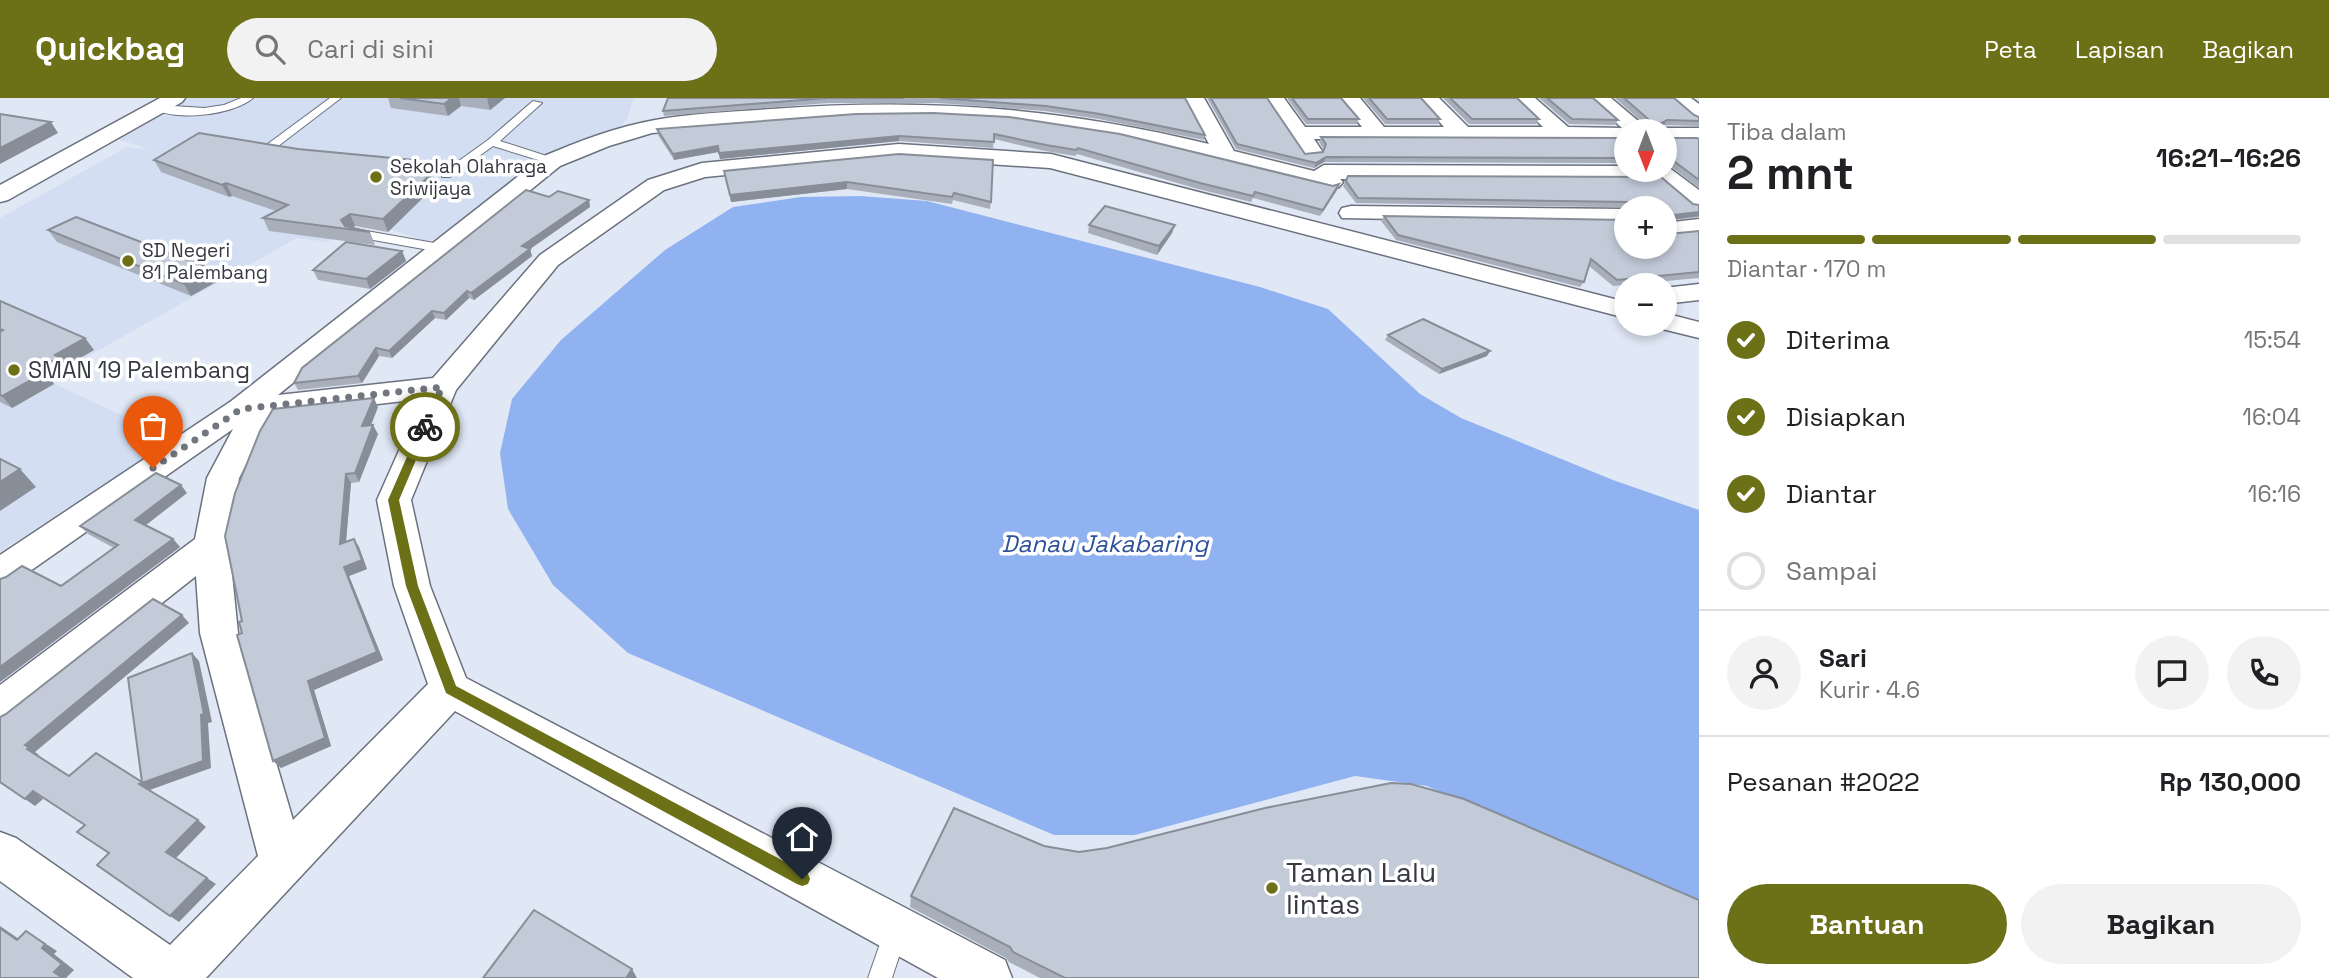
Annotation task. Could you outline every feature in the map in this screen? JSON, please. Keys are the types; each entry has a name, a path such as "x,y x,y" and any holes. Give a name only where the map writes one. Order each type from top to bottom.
{"street":[{"path":"1053,98 1060,120"},
{"path":"1194,98 1226,156"},
{"path":"1274,98 1351,213 1352,241"},
{"path":"1349,98 1378,133"},
{"path":"1428,98 1462,133"},
{"path":"1523,98 1563,134"},
{"path":"1599,98 1615,119"},
{"path":"1677,132 1697,130 1678,98"},
{"path":"1,187 167,103"},
{"path":"896,104 899,151"},
{"path":"0,573 251,407 440,248 552,161 657,117 740,108 979,105 1104,128 1328,177 1614,173"},
{"path":"1104,128 1212,130"},
{"path":"1299,133 1614,135"},
{"path":"1,187 55,142"},
{"path":"987,978 450,690 412,586 394,500 442,387 549,260 656,185 702,170 899,151 1051,161 1352,241 1614,304"},
{"path":"1674,182 1699,202"},
{"path":"1351,213 1614,216"},
{"path":"1448,214 1558,238 1614,235"},
{"path":"1677,217 1699,217"},
{"path":"1677,229 1699,226"},
{"path":"1677,295 1699,292"},
{"path":"1677,324 1699,330"},
{"path":"251,407 442,387"},
{"path":"251,407 223,478 211,545 219,633 283,863"},
{"path":"0,708 211,545"},
{"path":"0,854 172,978 450,690"}],"lane":[{"path":"167,103 216,111 228,109 248,98"},
{"path":"269,148 335,98"},
{"path":"446,175 492,142 537,103"},
{"path":"492,142 552,161"},
{"path":"355,233 440,248"},
{"path":"880,978 896,929"}],"shaded area":[{"path":"185,98 634,98 627,119 617,130 429,242 355,218 328,242 297,238 48,379 0,356 0,218 127,147 145,149 173,158 118,139"},
{"path":"0,358 172,439 0,552"}],"water":[{"name":"Danau Jakabaring","path":"860,196 927,201 1260,287 1328,309 1420,394 1461,418 1613,480 1699,510 1699,908 1427,786 1355,776 1135,835 1054,835 628,653 553,585 508,509 500,453 512,399 561,340 665,250 733,207 801,197"}],"building":[{"path":"400,98 452,98 444,104"},
{"path":"668,98 828,98 663,111"},
{"path":"940,98 1185,98 1205,135 1046,106"},
{"path":"1211,98 1267,98 1305,154 1323,152 1326,144 1321,137 1614,138 1614,158 1326,157 1316,163 1237,144"},
{"path":"1292,98 1341,98 1359,119 1308,119"},
{"path":"1369,98 1421,98 1440,119 1387,119"},
{"path":"1450,98 1517,98 1539,119 1472,119"},
{"path":"1547,98 1593,98 1617,119 1614,120 1572,119"},
{"path":"1624,98 1674,98 1699,117 1699,121 1677,119 1648,119"},
{"path":"933,113 1009,117 1120,134 1333,186 1339,184 1323,210 1255,192 1253,196 1200,183 1078,148 1076,150 1046,145 994,134 994,142 899,136 719,153 718,146 673,154 657,129 856,114"},
{"path":"0,114 51,122 0,148"},
{"path":"199,133 298,149 424,161 430,175 383,219 350,214 341,220 345,226 370,232 263,218 288,205 154,160"},
{"path":"1677,138 1699,139 1699,180 1677,164"},
{"path":"899,154 993,160 991,202 954,193 952,197 847,182 730,195 724,171"},
{"path":"1348,176 1614,177 1614,182 1667,182 1693,204 1699,205 1699,212 1677,215 1677,196 1614,196 1614,202 1358,198 1346,181"},
{"path":"526,190 549,197 558,191 589,200 522,246 530,249 471,293 467,291 444,313 432,311 389,351 376,348 358,376 294,383 302,368"},
{"path":"1105,206 1175,225 1159,246 1089,225"},
{"path":"1384,216 1614,220 1614,259 1677,259 1677,233 1699,231 1699,272 1614,273 1614,278 1591,259 1584,282 1398,235"},
{"path":"76,217 211,269 184,284 48,230"},
{"path":"346,242 402,251 366,279 313,270"},
{"path":"0,301 85,338 55,355 59,357 39,369 45,372 2,396 0,332 3,330 0,329"},
{"path":"1423,319 1490,351 1442,369 1388,335"},
{"path":"374,398 362,426 373,425 355,473 346,474 340,544 354,539 362,560 344,567 377,652 308,681 325,738 273,761 237,635 242,633 239,622 242,621 225,536 235,493 260,431 273,409"},
{"path":"0,459 20,469 0,482"},
{"path":"156,473 181,485 135,520 173,539 0,667 0,579 22,566 61,586 118,545 80,526"},
{"path":"153,599 182,615 25,745 29,747 27,749 69,776 96,753 142,782 128,678 192,653 204,714 201,715 203,761 139,784 198,820 166,852 207,878 170,916 97,865 109,853 77,832 85,825 33,791 25,799 0,782 0,717"},
{"name":"Taman Lalu lintas","path":"1391,783 1411,784 1464,799 1699,900 1699,978 1065,978 911,896 954,808 1044,846 1079,852 1107,848 1265,808"},
{"path":"534,910 632,969 626,978 483,978"},
{"path":"0,928 17,940 26,931 45,944 42,948 62,964 54,972 63,978 0,978"}],"way so far":[{"path":"153,468 241,409 442,387 425,427"}],"place":[{"name":"Sekolah Olahraga Sriwijaya","path":"376,177"},
{"name":"SD Negeri 81 Palembang","path":"128,261"},
{"name":"SMAN 19 Palembang","path":"14,370"},
{"name":"Taman Lalu lintas","path":"1272,888"}],"route":[{"path":"425,427 394,500 412,586 450,690 802,879"}]}
